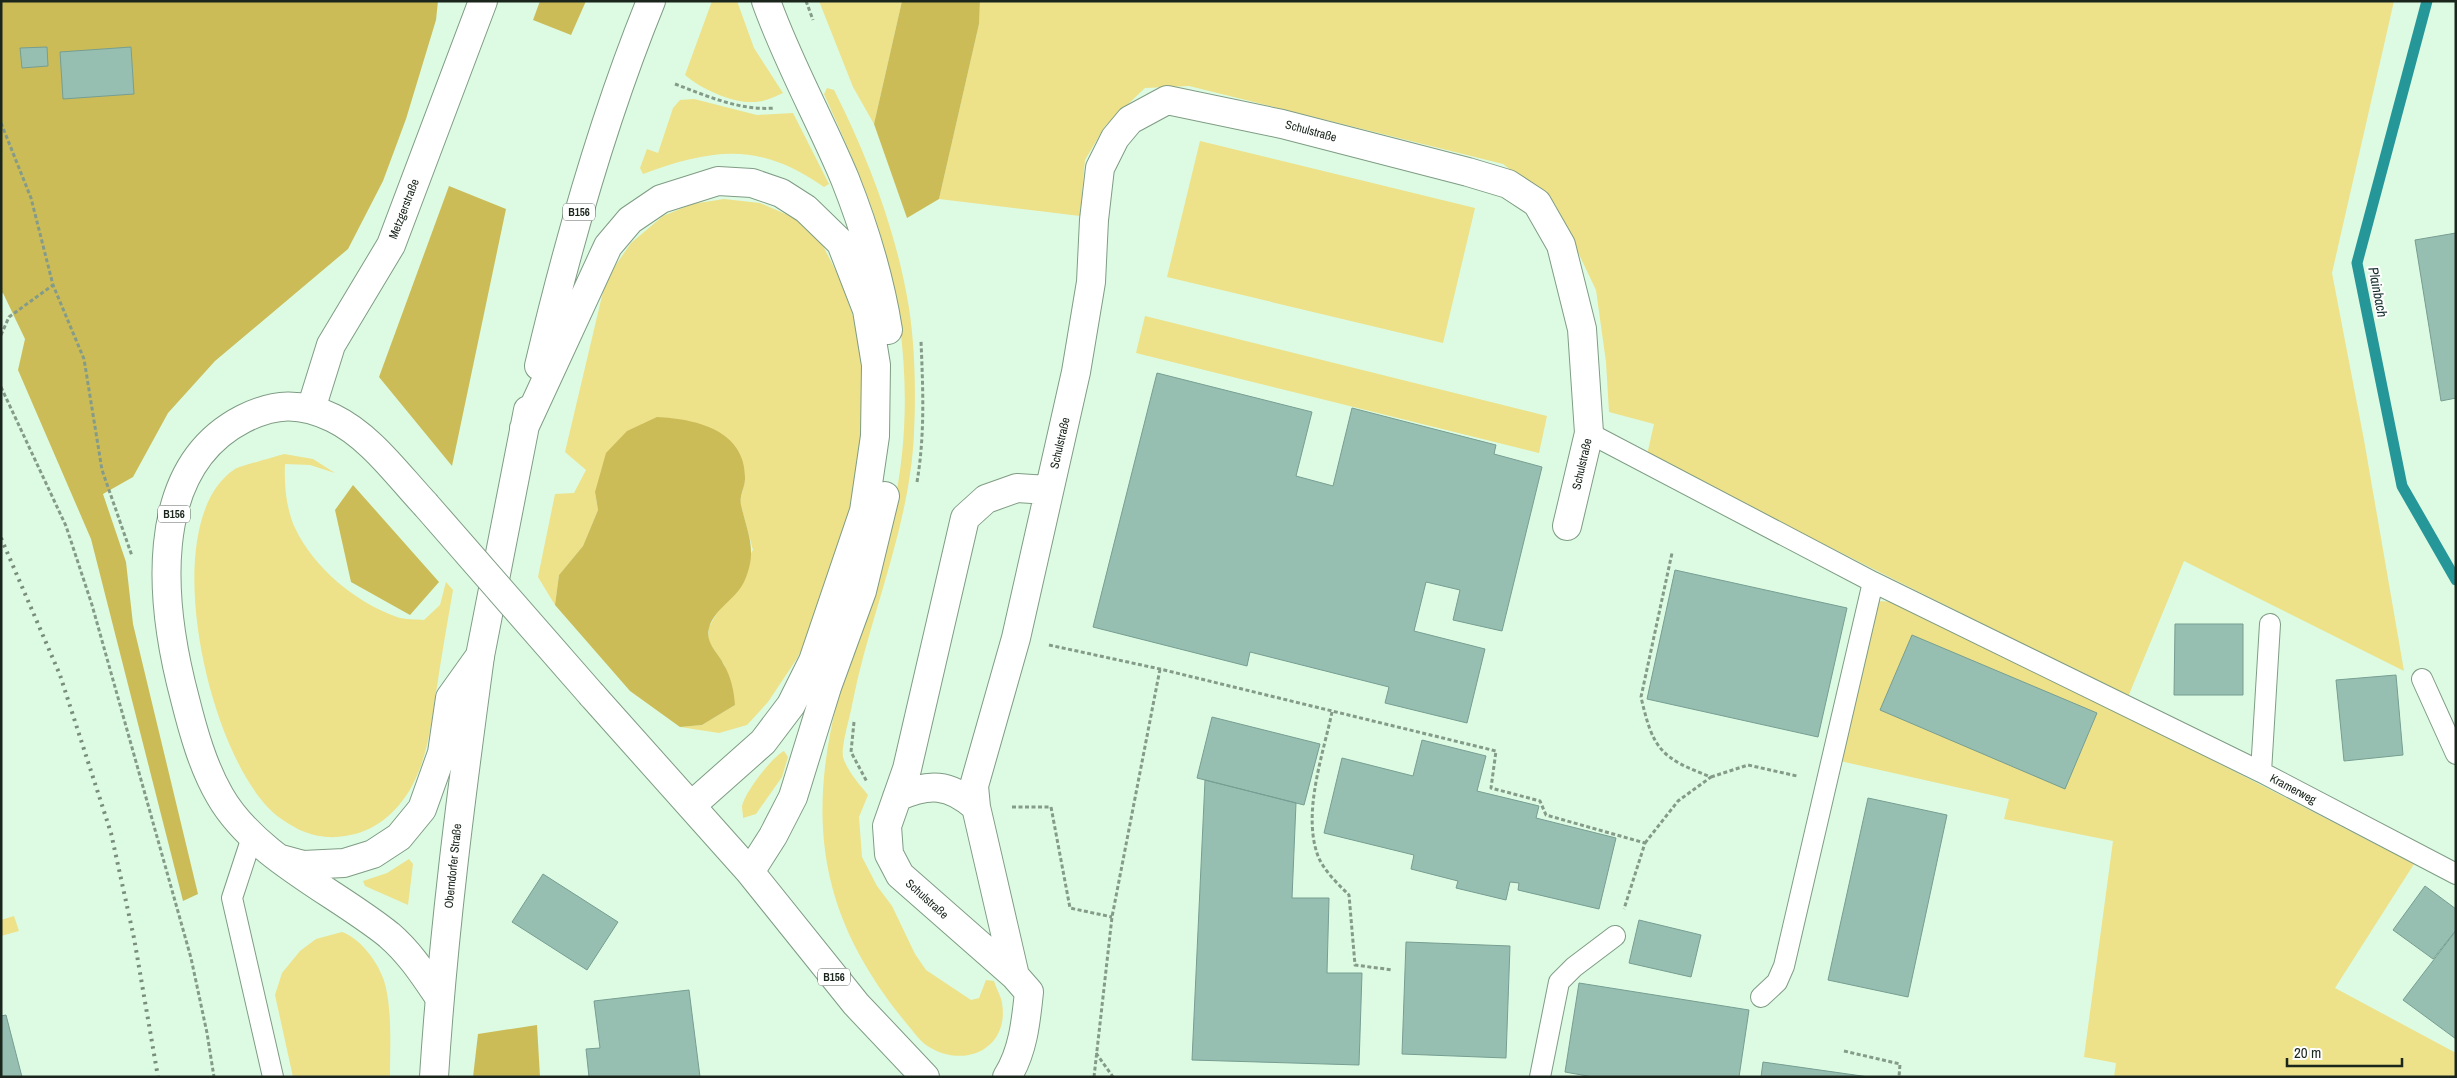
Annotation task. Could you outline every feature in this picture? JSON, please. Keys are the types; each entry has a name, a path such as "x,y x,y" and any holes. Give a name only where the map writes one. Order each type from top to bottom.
{"main road":[{"name":"Metzgerstraße","path":"311,408 331,345 391,245 483,1"},
{"name":"B156","path":"651,1 631,50 575,224 549,321 524,428 480,656 450,698 442,754 432,786 422,809 399,837 373,854 344,863 303,865 281,859 252,837 220,797 194,735 177,670 166,576 166,551 176,504 189,471 205,446 227,427 260,410 284,405 311,408 334,418 369,443 425,504 592,695 750,872 856,1004 925,1077"},
{"path":"750,872 773,836 793,797 808,754 827,687 862,591 882,511 893,444 894,365 885,306 860,222 845,180 804,94 766,1"},
{"name":"Schulstraße","path":"1014,976 976,807 974,786 1016,638 1076,372 1091,282 1094,220 1100,168 1115,138 1130,120 1167,100 1282,124 1468,172 1508,184 1537,203 1561,245 1582,330 1589,433 1567,526"},
{"path":"524,428 608,246 630,220 660,199 718,181 752,183 781,193 806,209 841,244 867,310 876,365 875,436 864,511 813,661 791,705 764,742 692,805"},
{"name":"Schulstraße","path":"1007,1077 1015,1065 1026,1023 1029,992 1014,976 900,875 889,854 887,826 906,769 965,518 986,498 1017,488 1048,490"},
{"name":"Oberndorfer Straße","path":"434,1077 456,832 480,656"},
{"path":"897,797 918,788 937,786 961,794 976,807"},
{"path":"281,859 389,935 411,956 440,997"}],"lane":[{"path":"1589,433 1873,582 2261,772"},
{"path":"1761,997 1777,982 1784,966 1873,582"},
{"name":"Kramerweg","path":"2270,624 2261,772 2456,874"},
{"path":"2422,679 2456,754"},
{"path":"252,837 232,898 274,1077"},
{"path":"1540,1077 1559,982 1574,967 1615,936"}],"path":[{"path":"675,84 724,102 760,109 782,107 804,94"},
{"path":"1,123 31,198 53,285 84,359 102,470 133,557 166,576"},
{"path":"1,335 9,317 53,285"},
{"path":"1,387 66,526 92,605 191,958 214,1077"},
{"path":"1672,553 1641,697 1646,720 1656,746 1677,764 1711,777"},
{"path":"1016,638 1160,669 1496,751 1492,788 1540,801 1546,815 1645,843"},
{"path":"1094,1077 1112,917 1160,669"},
{"path":"1332,712 1312,808 1318,856 1332,878 1349,895 1355,965 1393,970"},
{"path":"1615,936 1645,843 1678,801 1711,777 1748,765 1826,783"},
{"path":"976,807 1051,807 1070,908 1112,917"},
{"path":"1844,1051 1900,1064 1898,1077"},
{"path":"1096,1052 1113,1077"}],"shaded area":[{"path":"1,1 438,1 436,20 406,119 383,181 348,249 215,361 168,413 133,477 103,494 126,562 133,624 198,894 183,901 91,539 18,370 25,339 3,293 1,294"},
{"path":"540,1 586,1 571,35 533,20"},
{"path":"712,1 737,1 754,48 783,93 757,102 745,102 726,98 708,90 685,75"},
{"path":"819,1 902,1 874,124 853,87"},
{"path":"902,1 980,1 979,24 939,199 907,218 874,124"},
{"path":"980,1 2394,1 2332,273 2364,440 2404,671 2184,561 2128,697 1647,455 1654,424 1609,412 1606,362 1596,290 1555,204 1503,164 1189,86 1145,88 1105,126 1085,160 1080,216 939,199 979,24"},
{"path":"827,88 834,90 870,169 897,252 904,280 913,339 915,402 911,468 905,502 860,671 844,739 843,757 851,773 868,795 859,817 862,857 877,886 892,906 915,954 926,970 971,1000 979,998 986,980 994,981 1002,1003 1003,1019 999,1033 991,1044 980,1051 968,1055 954,1056 940,1052 923,1043 894,1008 870,974 850,937 835,898 823,832 823,788 828,743 850,657 889,527 901,459 905,391 899,322 894,288 886,255 866,193 824,94"},
{"path":"694,99 757,115 793,113 829,184 824,187 801,172 779,162 757,156 736,154 692,159 643,174 640,168 647,149 658,153 673,108 680,100"},
{"path":"1200,141 1475,208 1443,343 1167,277"},
{"path":"449,186 506,209 452,466 379,377"},
{"path":"724,199 760,203 797,219 821,242 839,277 854,319 863,364 863,416 858,477 849,529 817,623 796,660 768,702 747,725 719,733 680,727 702,725 735,705 724,664 708,641 709,627 753,550 740,502 745,480 595,492 598,510 583,546 559,575 555,605 538,577 555,494 574,493 586,470 565,452 606,279 631,243 663,216 692,204"},
{"path":"1145,316 1547,416 1539,453 1136,353"},
{"path":"657,417 687,421 716,430 728,438 737,449 743,462 745,479 741,495 741,505 749,534 751,552 748,571 744,582 736,594 715,615 708,634 710,643 729,674 735,705 702,725 680,727 630,691 555,605 559,575 583,546 598,510 595,492 606,453 627,431"},
{"path":"284,454 313,459 335,473 310,465 285,464 286,496 295,528 313,557 337,582 381,611 400,618 424,620 440,605 446,582 453,590 426,751 413,784 402,802 379,823 360,832 340,837 313,835 296,828 280,818 255,791 232,750 214,700 200,645 195,590 197,539 210,497 235,469"},
{"path":"353,485 439,582 410,615 351,582 335,510"},
{"path":"1878,601 1895,602 2121,713 2414,864 2335,988 2456,1053 2456,1077 2114,1077 2116,1063 2084,1057 2113,841 2004,819 2009,799 1840,761"},
{"path":"784,751 788,757 782,777 756,814 743,818 742,806 748,792 766,767"},
{"path":"409,859 413,864 408,905 365,886 363,881 387,873"},
{"path":"14,916 19,931 1,936 1,920"},
{"path":"342,932 364,947 376,963 384,980 390,1021 390,1077 293,1077 275,995 282,973 300,951 316,939"},
{"path":"537,1025 540,1077 473,1077 478,1034"}],"building":[{"path":"47,47 48,66 22,68 20,48"},
{"path":"131,47 134,94 63,99 60,52"},
{"path":"2456,233 2456,398 2441,401 2415,240"},
{"path":"1157,373 1312,412 1296,476 1333,486 1352,408 1496,445 1494,454 1542,467 1502,631 1453,620 1460,590 1426,582 1414,631 1485,649 1467,723 1385,703 1389,687 1250,652 1247,666 1093,627"},
{"path":"1675,570 1847,608 1818,737 1647,699"},
{"path":"2175,624 2243,624 2243,695 2174,695"},
{"path":"1912,635 2097,713 2065,789 1880,710"},
{"path":"2396,675 2403,755 2344,761 2336,680"},
{"path":"1212,717 1320,744 1304,805 1197,778"},
{"path":"1422,740 1486,756 1477,791 1539,806 1536,818 1616,838 1599,909 1518,890 1519,883 1510,882 1506,900 1456,888 1458,881 1411,869 1414,855 1324,833 1342,758 1413,776"},
{"path":"1205,780 1296,803 1292,898 1329,898 1327,973 1362,973 1359,1065 1192,1060"},
{"path":"1868,798 1947,815 1908,997 1828,980"},
{"path":"543,874 618,922 587,970 512,922"},
{"path":"2425,886 2456,909 2456,930 2433,959 2393,930"},
{"path":"1639,920 1701,935 1691,977 1629,963"},
{"path":"2456,932 2456,1039 2403,1000"},
{"path":"1406,942 1510,946 1506,1058 1402,1054"},
{"path":"1579,983 1749,1010 1739,1077 1593,1077 1565,1072"},
{"path":"689,990 700,1077 589,1077 586,1049 600,1048 594,1001"},
{"path":"6,1015 22,1077 1,1077 1,1016"},
{"path":"1763,1062 1869,1077 1761,1077"}],"waterway":[{"name":"Plainbach","path":"2427,1 2357,263 2402,486 2456,580"}],"railway":[{"path":"1,538 60,675 111,833 134,938 158,1077"}]}
